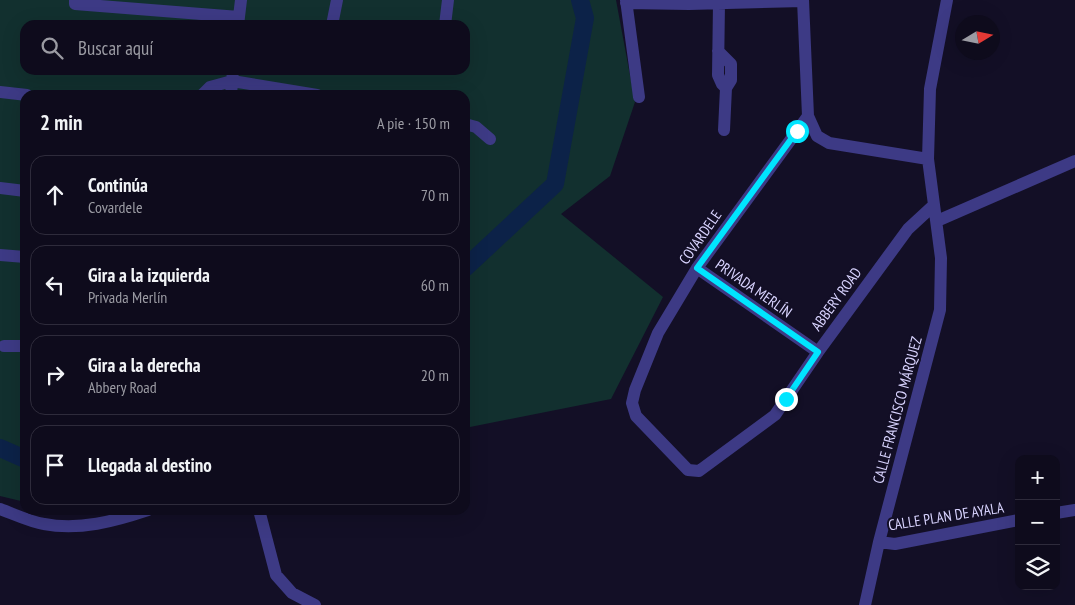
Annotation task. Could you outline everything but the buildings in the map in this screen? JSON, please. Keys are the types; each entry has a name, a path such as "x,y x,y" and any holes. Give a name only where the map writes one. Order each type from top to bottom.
{"street":[{"path":"76,0 75,4 157,5 233,20"},
{"path":"238,20 241,0"},
{"path":"333,20 337,0"},
{"path":"446,20 448,0"},
{"path":"638,96 626,1 719,3 803,0 808,116 817,136 829,143 928,159"},
{"name":"CALLE FRANCISCO MÁRQUEZ","path":"865,605 879,542 940,310 941,258 928,159 930,89 947,0"},
{"path":"719,3 718,51 730,64 731,80 726,88 724,130"},
{"path":"231,90 232,75"},
{"path":"207,90 232,75 296,90"},
{"path":"0,92 20,94"},
{"name":"COVARDELE","path":"699,471 688,470 636,416 632,403 635,390 658,333 697,268 808,116"},
{"path":"470,125 476,127 490,139"},
{"path":"937,221 1075,161"},
{"path":"0,188 20,190"},
{"name":"ABBERY ROAD","path":"699,471 775,415 818,352 908,229 934,205"},
{"path":"0,255 20,257"},
{"name":"PRIVADA MERLÍN","path":"697,268 818,352"},
{"path":"4,346 20,346"},
{"path":"0,509 43,524 65,526 112,522 133,515"},
{"path":"1060,512 1075,510"},
{"path":"260,515 276,575 292,593 315,605"},
{"name":"CALLE PLAN DE AYALA","path":"879,542 895,544 1015,521"}],"green space":[{"path":"0,0 616,0 635,102 610,176 561,214 663,297 611,399 470,427 470,90 20,90 20,501 0,496"}],"waterway":[{"path":"470,263 555,184 585,18 580,0"},
{"path":"0,448 20,457"}],"route":[{"path":"786,399 818,352 697,268 797,131"}]}
